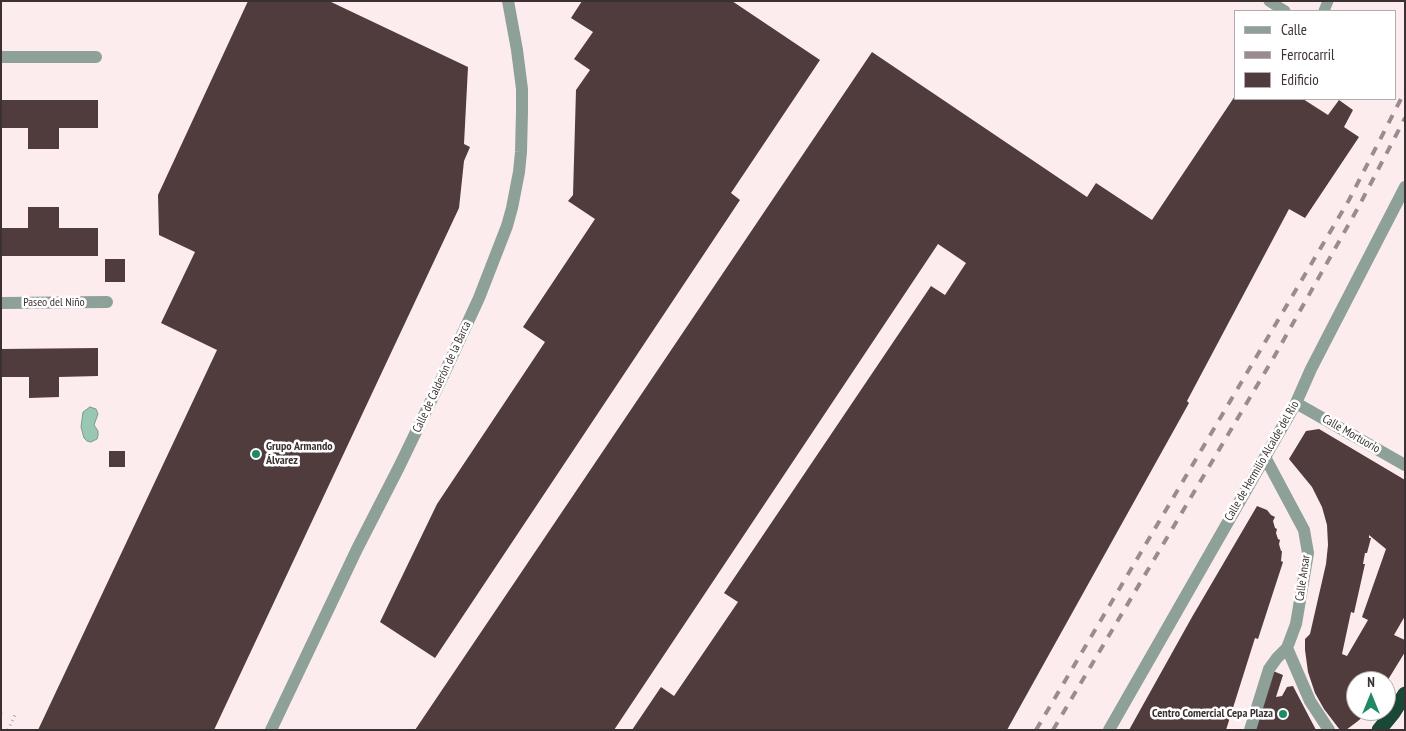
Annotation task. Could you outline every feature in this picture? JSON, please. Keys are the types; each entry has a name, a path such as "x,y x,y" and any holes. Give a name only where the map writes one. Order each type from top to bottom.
{"highway":[{"path":"1379,730 1399,714 1405,694"}],"street":[{"name":"Calle de Calderón de la Barca","path":"271,730 357,549 443,376 482,291 507,226 519,172 522,112 517,50 508,1"},
{"path":"1,57 96,57"},
{"name":"Calle de Hermilio Alcalde del Río","path":"1110,730 1296,403 1311,369 1405,187"},
{"name":"Paseo del Niño","path":"1,303 107,302"},
{"name":"Calle Mortuorio","path":"1296,403 1405,465"},
{"name":"Calle Ansar","path":"1250,730 1269,669 1287,648 1296,624 1308,553 1304,530 1265,457"},
{"path":"1287,648 1310,701 1329,730"}],"lane":[{"path":"1269,1 1283,10"}],"path":[{"path":"8,730 15,715"}],"shaded area":[{"path":"90,407 96,409 98,414 94,425 98,431 98,436 97,439 91,442 84,438 81,427 83,412"}],"building":[{"name":"Grupo Armando Álvarez","path":"248,1 329,1 468,67 464,144 470,147 464,161 459,208 214,730 38,730 217,350 161,323 195,252 159,235 158,195"},
{"path":"582,1 732,1 820,60 731,193 740,200 435,658 380,622 437,504 545,342 523,327 595,219 568,201 573,195 576,90 590,70 574,59 593,32 571,18"},
{"path":"872,52 1087,197 1096,183 1152,220 1234,97 1234,100 1305,100 1328,115 1339,100 1353,110 1344,127 1359,137 1305,218 1289,209 1187,401 1189,403 1007,730 632,730 661,687 674,696 738,602 724,593 931,286 945,295 966,263 938,244 614,730 415,730"},
{"path":"1,100 98,100 98,128 59,128 59,149 28,149 28,128 1,128"},
{"path":"28,207 59,207 59,228 98,228 98,256 1,256 1,228 28,228"},
{"path":"105,259 125,259 125,282 105,282"},
{"path":"98,348 98,376 59,377 59,397 29,398 29,377 1,377 1,349"},
{"path":"1319,429 1405,480 1405,616 1394,635 1405,640 1405,652 1393,671 1346,671 1346,721 1358,721 1346,730 1340,730 1324,709 1315,693 1308,672 1305,639 1310,634 1326,564 1328,545 1327,525 1322,507 1312,487 1289,459 1306,431","holes":["1369,535 1386,549 1362,617 1368,620 1347,656 1342,654 1351,612 1354,613 1365,564 1363,564 1365,553 1367,553 1371,538 1369,538"]},
{"path":"109,451 125,451 125,467 109,467"},
{"path":"1257,506 1267,510 1275,517 1273,521 1277,529 1278,539 1280,540 1281,561 1283,562 1258,639 1255,638 1226,730 1129,730 1192,617"},
{"name":"Centro Comercial Cepa Plaza","path":"1273,671 1283,675 1276,697 1282,696 1287,687 1293,686 1316,730 1255,730"}],"railway":[{"path":"1036,730 1349,200 1405,91"},
{"path":"1053,730 1274,357 1359,206 1405,118"}],"place":[{"name":"Grupo Armando Álvarez","path":"256,454"},
{"name":"Centro Comercial Cepa Plaza","path":"1283,714"}]}
